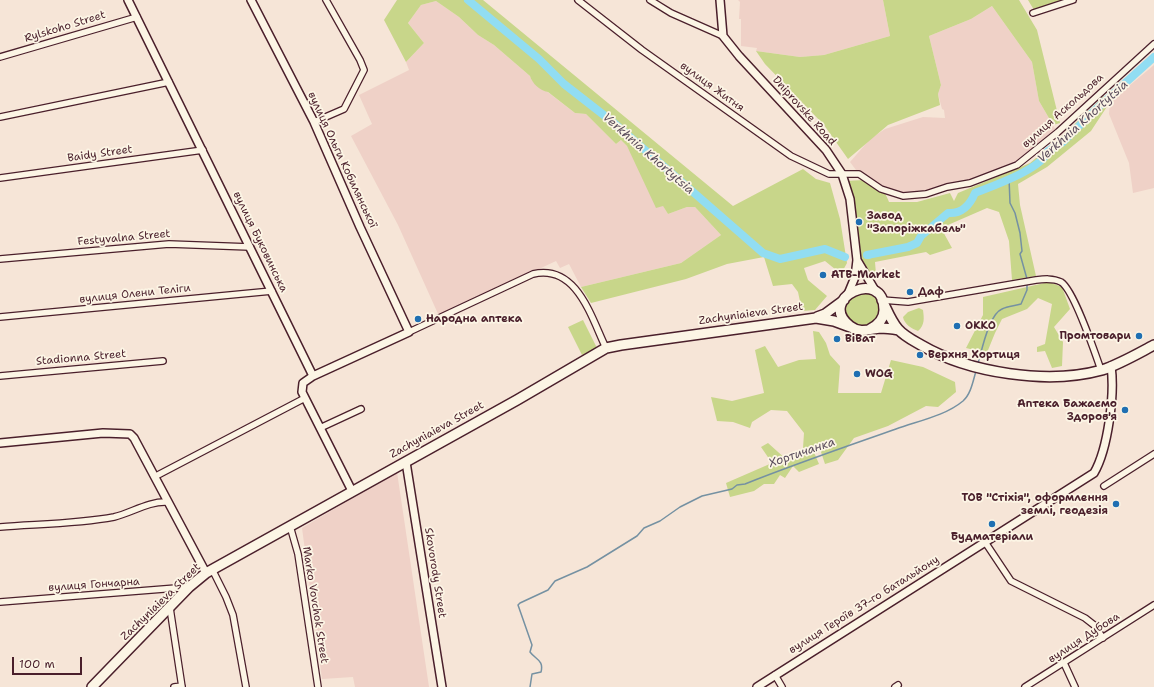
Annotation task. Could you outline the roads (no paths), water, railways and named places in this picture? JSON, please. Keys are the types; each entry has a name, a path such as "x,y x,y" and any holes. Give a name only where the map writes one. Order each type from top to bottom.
{"main road":[{"path":"853,328 846,322 842,314 846,297 860,288 869,289 879,297 899,330 932,352 967,365 984,369 1041,377 1101,370 1127,360 1154,345"},
{"name":"Zachyniaieva Street","path":"92,687 189,587 209,571 406,462 606,348 621,344 816,318 826,314 846,297"},
{"path":"870,329 877,325 882,317 884,309 879,297"},
{"path":"816,318 834,321 861,330 881,328 899,330"}],"street":[{"name":"вулиця Буковинська","path":"128,0 170,82 313,376"},
{"name":"вулиця Ольги Кобилянської","path":"251,0 314,122 357,220 410,332"},
{"path":"314,122 344,109 364,70 360,60 326,0"},
{"name":"вулиця Житня","path":"578,0 642,50 791,156 825,173 842,174"},
{"path":"650,0 671,13 723,36 720,0"},
{"path":"1033,13 1073,0"},
{"name":"Rylskoho Street","path":"0,58 137,17"},
{"name":"Dniprovske Road","path":"723,36 739,56 826,150 842,174 850,199 857,260 855,277 846,297"},
{"name":"вулиця Аскольдова","path":"842,174 859,174 895,195 914,196 970,184 1017,165 1053,137 1154,44"},
{"path":"0,117 170,82"},
{"name":"Baidy Street","path":"0,178 203,150"},
{"name":"Festyvalna Street","path":"0,259 169,244 250,246"},
{"path":"857,260 879,297 908,302 1022,282 1051,279 1065,286 1086,330 1101,370"},
{"path":"352,491 305,398 302,387 305,380 533,274 552,273 568,280 578,292 606,348"},
{"name":"вулиця Олени Теліги","path":"0,317 272,291"},
{"name":"Stadionna Street","path":"0,376 163,361"},
{"name":"вулиця Героїв 37-го батальйону","path":"757,687 1094,473 1101,457 1111,410 1114,390 1112,366"},
{"path":"156,476 305,398"},
{"path":"320,428 361,410"},
{"path":"0,443 103,433 130,434 134,438 156,476 167,502 226,597 233,615 246,687"},
{"path":"1104,486 1154,454"},
{"name":"Skovorody Street","path":"406,462 442,687"},
{"path":"0,527 99,519 115,516 156,503 167,502"},
{"name":"Marko Vovchok Street","path":"290,526 298,554 318,687"},
{"path":"984,542 1011,582 1085,618 1094,625 1104,638"},
{"name":"вулиця Гончарна","path":"0,602 189,587"},
{"name":"вулиця Дубова","path":"1025,687 1154,605"},
{"path":"170,608 182,686 174,687"},
{"path":"1064,663 1075,687"},
{"path":"775,675 782,687"}],"waterway":[{"name":"Verkhnia Khortytsia","path":"468,0 539,59 564,84 614,123 763,253 780,259 825,249 845,257"},
{"name":"Verkhnia Khortytsia","path":"869,255 867,255 908,247 917,243 921,236 948,213 957,212 965,208 975,193 1016,176 1037,164 1044,158 1048,151 1063,142 1094,111 1154,57"},
{"name":"Хортичанка","path":"1009,178 1010,203 1015,213 1020,233 1022,251 1020,254 1027,279"},
{"name":"Хортичанка","path":"978,363 993,318 997,312 1002,309 1021,304 1027,290 1027,283"},
{"name":"Хортичанка","path":"530,687 532,674 541,672 542,668 539,660 530,652 532,645 518,605 520,603 548,590 555,581 587,567 637,536 644,528 660,521 680,507 702,496 732,489 737,485 745,484 948,411 966,398 976,371"}],"place":[{"name":"Завод \"Запоріжкабель\"","path":"859,222"},
{"name":"ATB-Market","path":"823,275"},
{"name":"Даф","path":"910,292"},
{"name":"Народна аптека","path":"418,319"},
{"name":"OKKO","path":"957,326"},
{"name":"Промтовари","path":"1139,336"},
{"name":"ВіВат","path":"837,339"},
{"name":"Верхня Хортиця","path":"920,355"},
{"name":"WOG","path":"857,374"},
{"name":"Аптека Бажаємо Здоров'я","path":"1125,410"},
{"name":"ТОВ \"Стіхія\", оформлення землі, геодезія","path":"1116,504"},
{"name":"Будматеріали","path":"992,524"}]}
